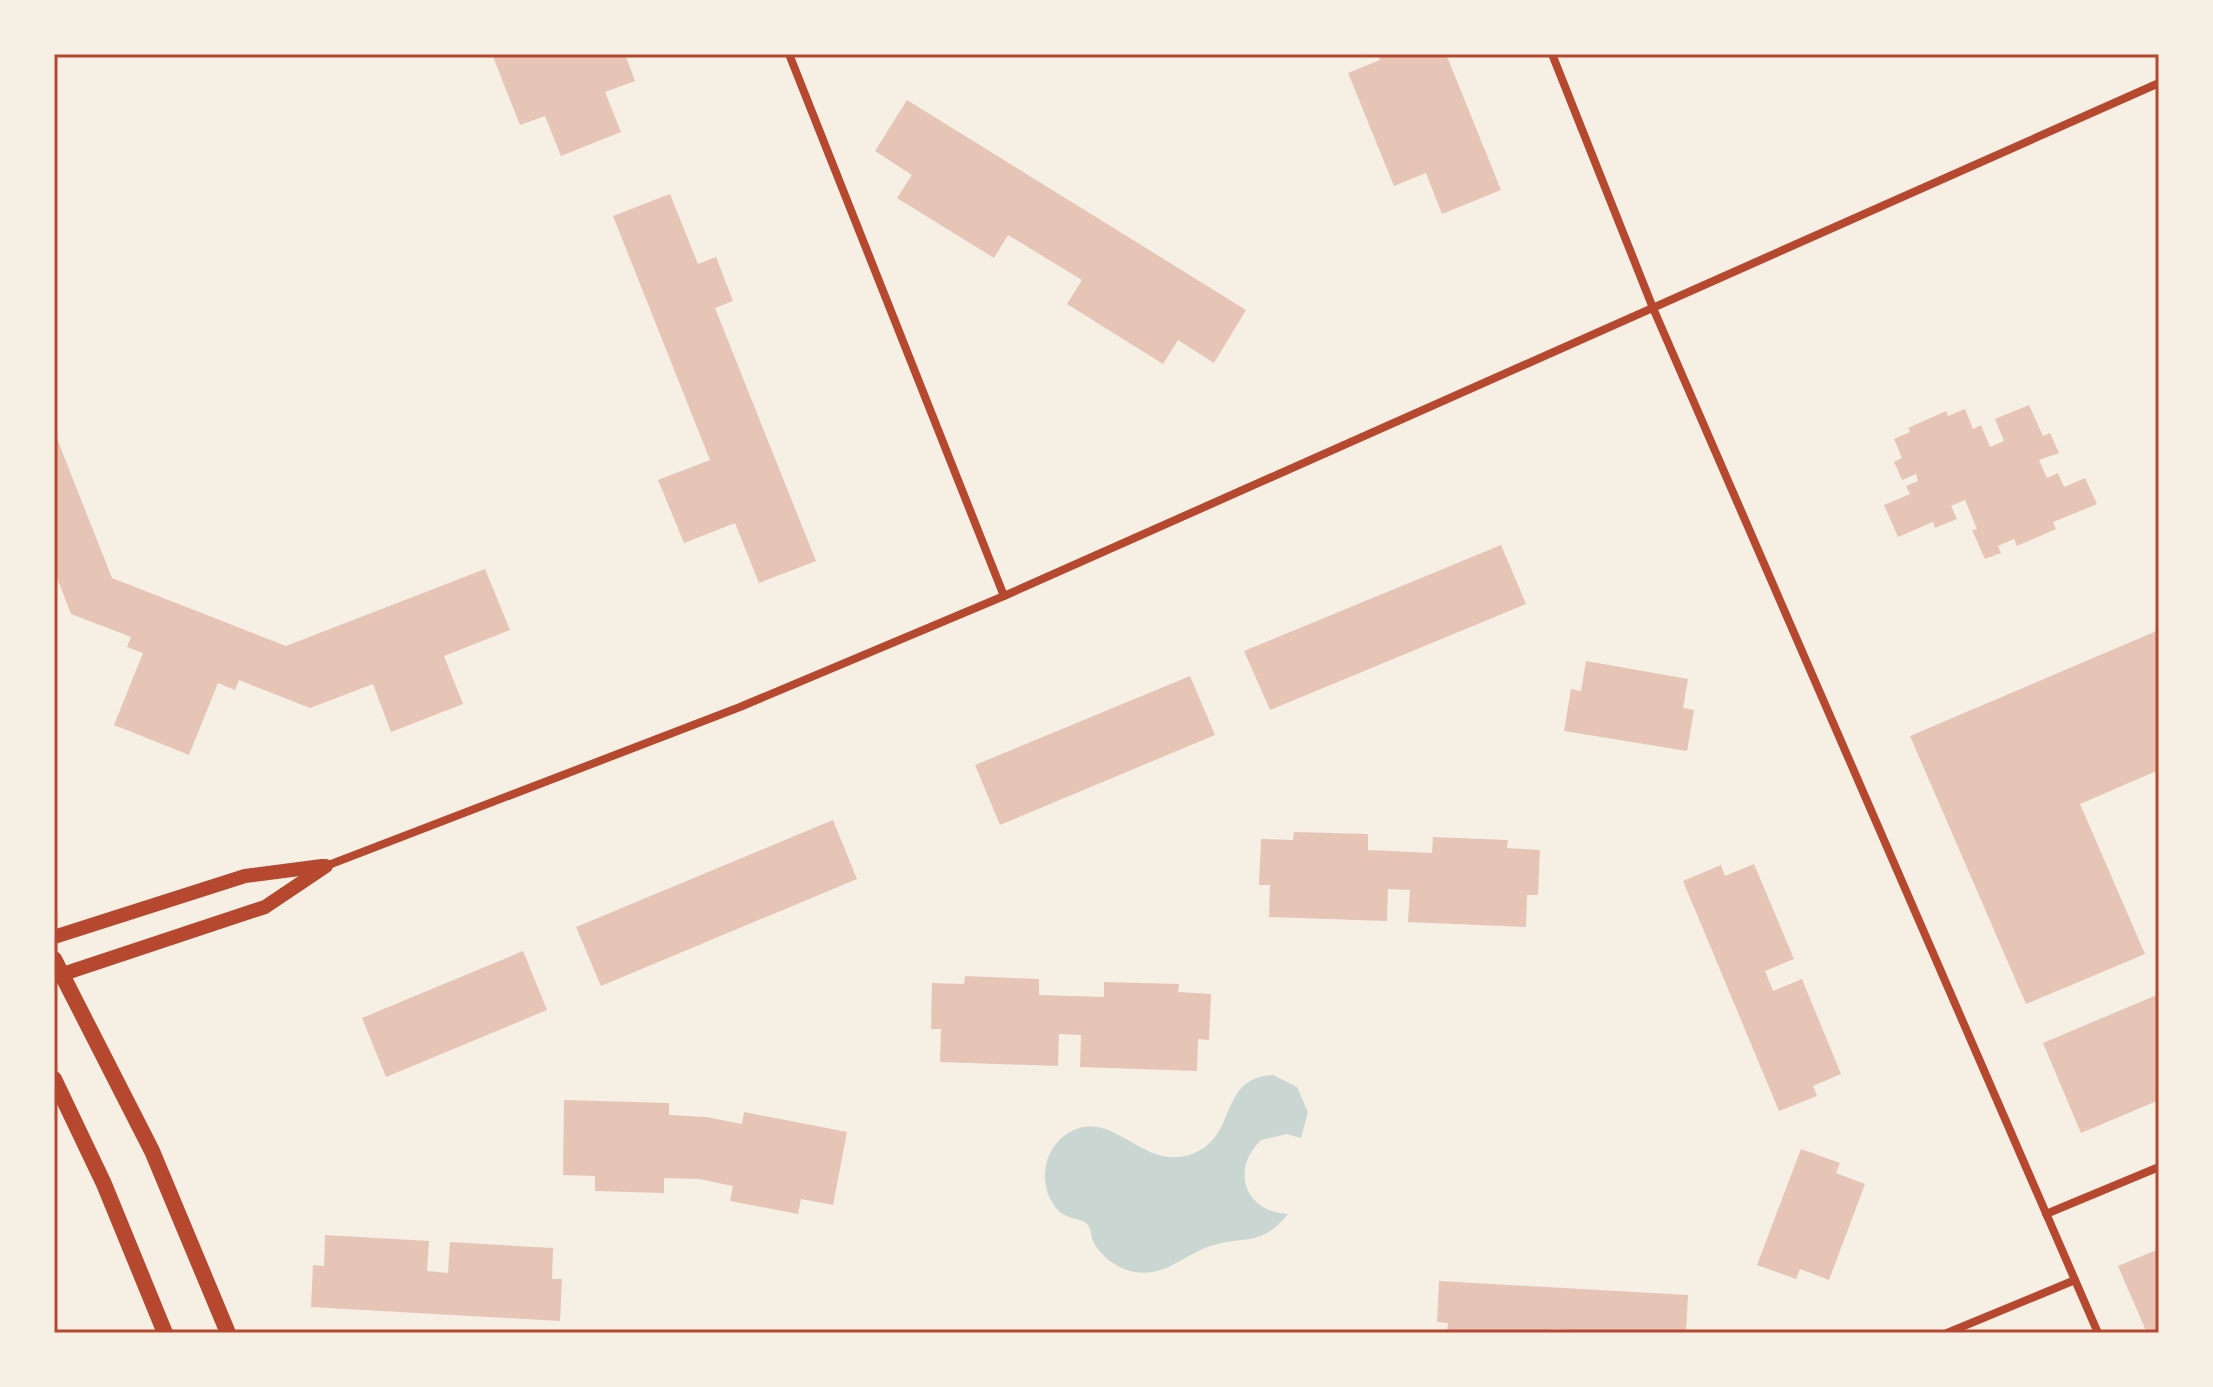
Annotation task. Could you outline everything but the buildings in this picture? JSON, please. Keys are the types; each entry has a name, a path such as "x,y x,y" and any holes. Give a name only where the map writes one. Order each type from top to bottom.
{"main road":[{"path":"54,959 58,976 152,1151 228,1333"},
{"path":"54,1079 104,1184 165,1333"}],"street":[{"path":"789,54 1004,596"},
{"path":"1552,54 1653,308 2098,1333"},
{"path":"58,976 265,907 326,866 740,707 1004,596 2159,83"},
{"path":"54,937 245,876 326,866"},
{"path":"2046,1214 2159,1167"},
{"path":"1947,1333 2075,1280"}],"shaded area":[{"path":"1273,1075 1297,1087 1308,1112 1301,1138 1287,1134 1261,1140 1246,1164 1247,1188 1252,1198 1261,1206 1288,1214 1270,1231 1254,1238 1214,1245 1157,1271 1135,1272 1105,1257 1096,1247 1087,1224 1063,1214 1053,1203 1045,1182 1045,1171 1052,1149 1068,1133 1084,1127 1100,1127 1158,1155 1174,1157 1192,1154 1207,1146 1217,1135 1243,1086 1255,1079"}]}
